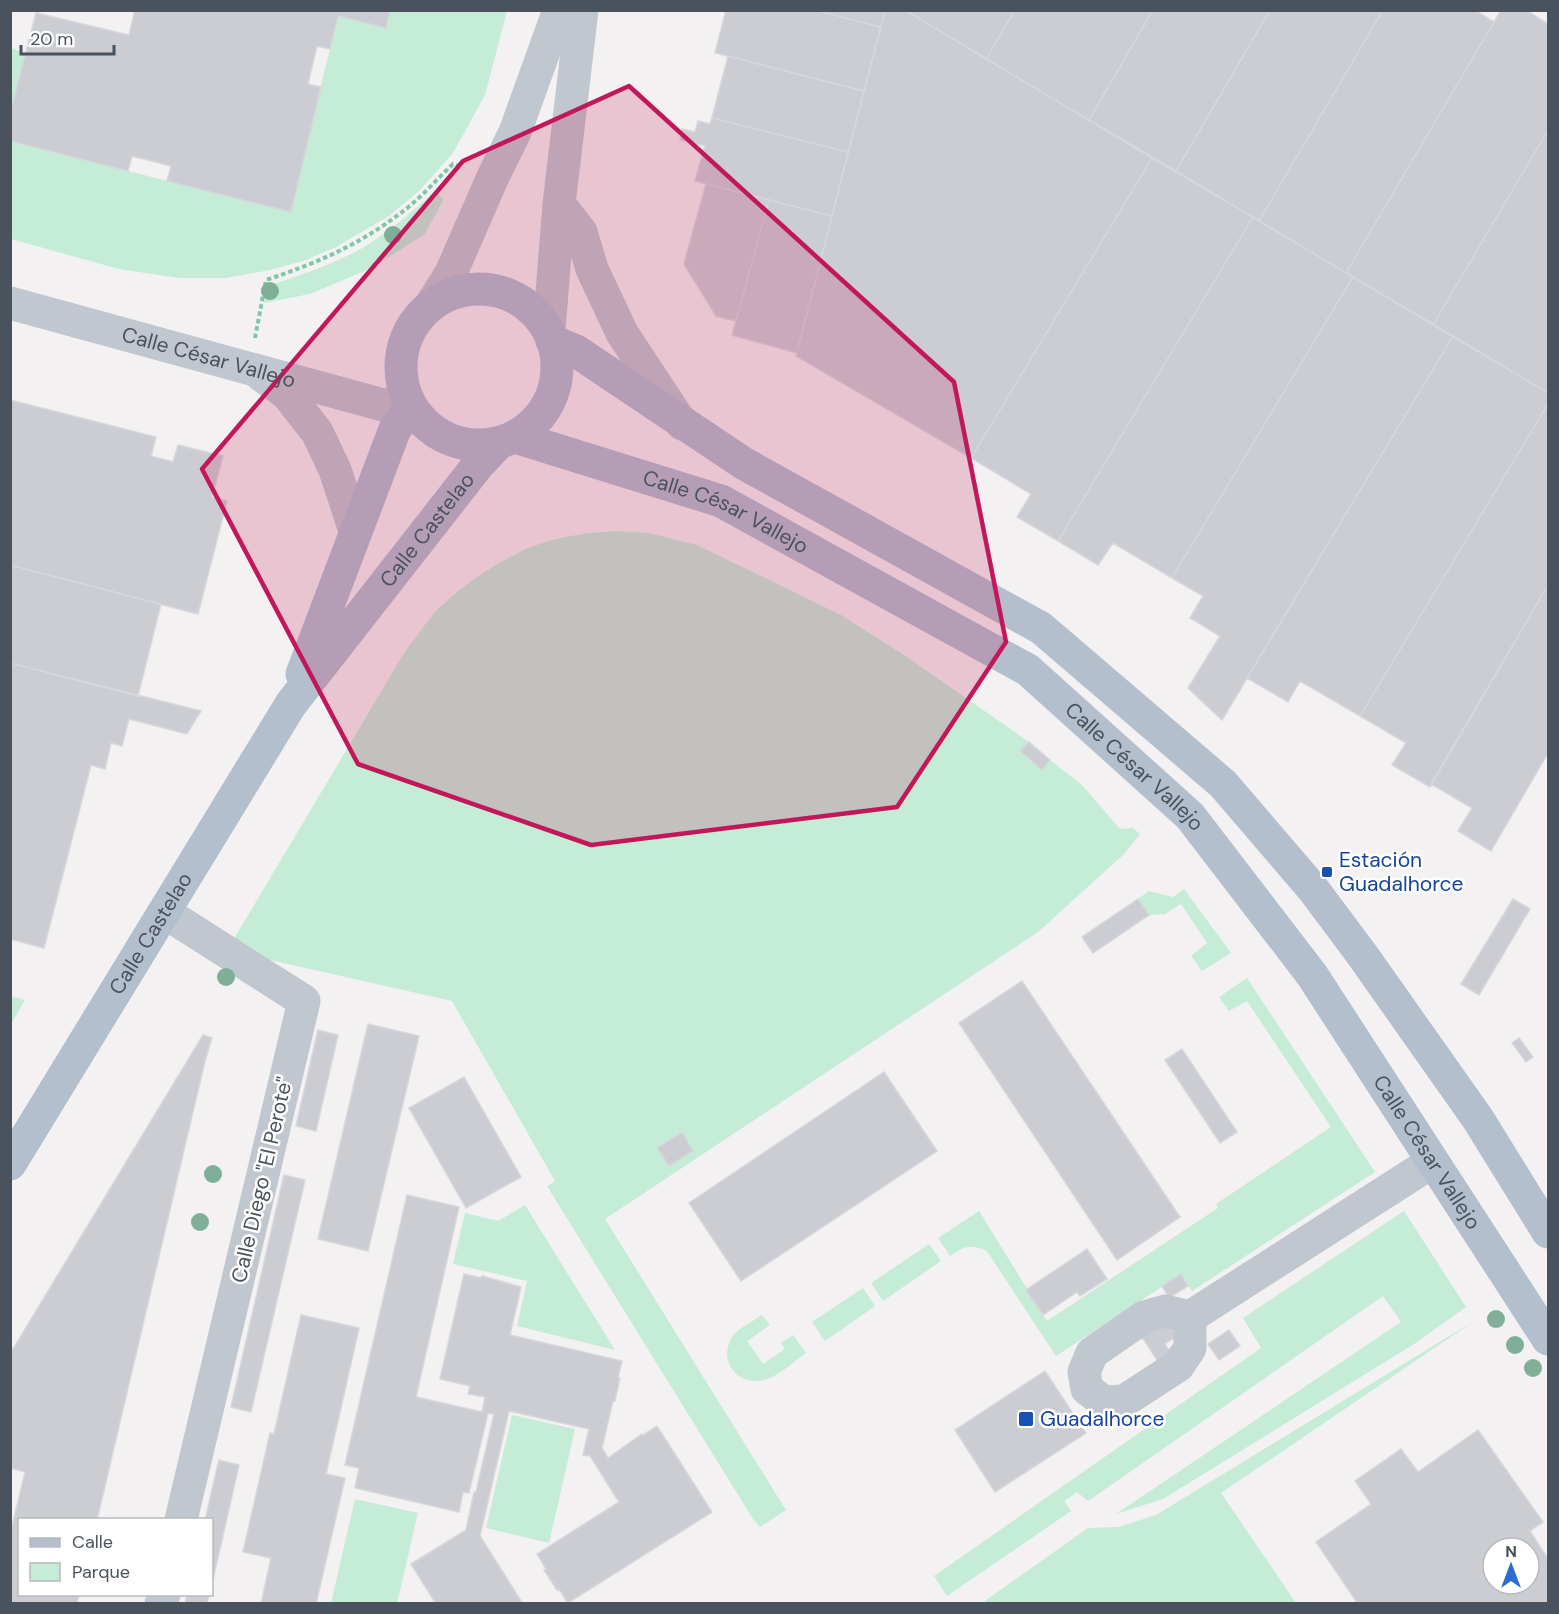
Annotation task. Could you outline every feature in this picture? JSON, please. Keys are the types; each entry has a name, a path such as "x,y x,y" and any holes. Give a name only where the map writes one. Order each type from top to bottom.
{"main road":[{"path":"487,289 506,293 523,302 538,315 551,336 558,359 556,383 549,405 534,423 507,440 465,444 434,431 410,403 401,374 403,348 413,325 431,305 448,295 467,290 487,289"},
{"name":"Calle César Vallejo","path":"551,336 743,463 1041,628 1224,784 1313,889 1362,956 1478,1119 1548,1232"},
{"name":"Calle Castelao","path":"291,704 395,429 410,403"},
{"name":"Calle César Vallejo","path":"507,440 721,501 1028,670 1190,816 1312,975 1548,1340"},
{"name":"Calle Castelao","path":"10,1164 291,704 478,465 507,440"}],"street":[{"path":"431,305 450,273 515,132 559,10"},
{"path":"551,336 559,204 582,10"},
{"path":"559,204 581,232 592,269 622,333 682,424"},
{"name":"Calle César Vallejo","path":"10,303 383,405 410,403"},
{"path":"250,367 287,394 317,432 335,470 355,531"},
{"name":"Calle Diego \"El Perote\"","path":"164,912 304,1001 181,1518"},
{"path":"1190,1317 1432,1162"}],"path":[{"path":"250,367 266,280 305,267 358,242 404,211 453,164 492,179"}],"highlighted area":[{"path":"629,86 954,382 1006,642 897,807 591,845 358,764 202,469 463,161"}],"green space":[{"path":"390,11 507,11 485,95 453,153 420,190 389,216 336,247 306,260 270,270 226,278 179,278 119,269 11,239 10,141 290,212 338,16 386,28"},
{"path":"11,48 26,53 11,113"},
{"path":"436,190 443,200 425,234 372,268 310,294 264,303 268,286 337,261 359,250 390,230"},
{"path":"616,531 649,533 697,545 841,615 907,657 1029,742 1020,752 1041,769 1050,760 1082,785 1120,829 1133,828 1140,834 1124,854 1038,932 605,1219 786,1510 760,1527 547,1186 555,1181 452,1001 270,960 234,939 404,653 442,605 467,584 526,549 558,538","holes":["681,1132 693,1151 669,1166 657,1148"]},
{"path":"1184,889 1231,953 1202,971 1191,956 1207,943 1181,904 1165,914 1149,915 1138,899 1149,891 1173,897"},
{"path":"1247,978 1375,1172 1192,1291 1180,1275 1056,1356 987,1251 968,1247 950,1256 938,1238 979,1211 1047,1321 1218,1208 1216,1204 1331,1127 1247,1001 1229,1011 1219,997"},
{"path":"10,996 25,1000 11,1024"},
{"path":"525,1205 615,1350 517,1326 527,1281 453,1264 465,1213 498,1221"},
{"path":"1404,1211 1466,1307 1414,1344 1163,1499 1116,1514 1401,1322 1383,1296 1088,1501 1077,1492 1064,1501 1071,1511 947,1596 934,1576 1261,1348 1243,1318"},
{"path":"929,1244 941,1261 883,1301 871,1283"},
{"path":"863,1288 875,1306 825,1341 812,1322"},
{"path":"762,1315 770,1325 747,1341 763,1364 785,1349 781,1343 793,1335 806,1353 782,1371 758,1381 742,1378 735,1373 728,1359 727,1350 735,1333"},
{"path":"1474,1321 1221,1493 1296,1603 982,1603 1088,1528 1119,1527 1156,1515"},
{"path":"512,1415 575,1429 549,1543 486,1528"},
{"path":"355,1499 418,1513 397,1603 331,1603"}],"building":[{"path":"135,10 390,10 386,28 338,16 330,49 317,46 308,84 321,87 291,212 167,181 171,166 132,156 128,171 10,141 10,113 36,13 129,35"},
{"path":"726,10 814,10 881,27 864,91 715,53"},
{"path":"814,10 885,10 881,27"},
{"path":"885,10 905,10 1152,158 971,458 796,356"},
{"path":"905,10 1015,10 986,59"},
{"path":"1015,10 1153,10 1089,120 986,59"},
{"path":"1153,10 1270,10 1176,171 1089,120"},
{"path":"1270,10 1383,10 1259,221 1176,171"},
{"path":"1383,10 1475,10 1494,22 1346,273 1259,221"},
{"path":"1501,10 1526,10 1548,24 1548,130 1433,325 1346,273"},
{"path":"728,56 864,91 848,152 712,118"},
{"path":"712,118 848,152 832,216 695,181 705,146 680,140 682,129 695,132 698,121 710,124"},
{"path":"1548,130 1548,393 1433,325"},
{"path":"1152,158 1253,217 1058,541 1017,517 1031,494 971,458"},
{"path":"706,184 769,200 736,321 716,316 684,264"},
{"path":"769,200 832,216 797,353 732,335"},
{"path":"1253,217 1353,277 1172,578 1113,543 1098,565 1058,541"},
{"path":"1353,277 1453,336 1222,720 1188,688 1220,636 1190,618 1203,596 1172,578"},
{"path":"1453,336 1548,393 1548,404 1360,716 1300,681 1288,702 1247,678"},
{"path":"10,400 156,437 151,456 173,462 178,445 223,456 212,497 227,501 198,614 10,565"},
{"path":"1548,404 1548,585 1430,787 1392,765 1406,743 1360,716"},
{"path":"10,565 161,604 138,696 10,663"},
{"path":"1548,585 1548,753 1491,851 1458,831 1472,808 1431,784"},
{"path":"10,663 201,711 187,734 129,719 122,746 111,743 105,769 91,765 44,948 10,939"},
{"path":"1029,742 1050,760 1042,770 1020,751"},
{"path":"1138,899 1149,915 1093,953 1082,937"},
{"path":"1513,899 1530,909 1479,995 1461,984"},
{"path":"1022,981 1180,1217 1117,1260 959,1023"},
{"path":"368,1024 419,1036 368,1251 318,1239"},
{"path":"318,1030 338,1035 316,1131 296,1126"},
{"path":"203,1035 212,1038 97,1518 18,1518 18,1596 79,1596 77,1604 10,1604 10,1535 25,1472 10,1468 10,1354"},
{"path":"1519,1038 1533,1057 1526,1062 1512,1043"},
{"path":"1182,1049 1237,1132 1220,1143 1165,1060"},
{"path":"884,1072 937,1151 741,1281 689,1203"},
{"path":"464,1077 521,1177 466,1208 409,1108"},
{"path":"682,1132 693,1151 669,1166 657,1148"},
{"path":"284,1175 305,1180 251,1412 231,1407"},
{"path":"407,1195 459,1207 416,1397 482,1412 485,1397 468,1394 470,1386 440,1379 464,1274 481,1278 482,1276 521,1287 510,1335 622,1361 615,1401 613,1401 602,1448 608,1458 657,1426 712,1512 568,1603 544,1570 546,1569 537,1554 619,1502 590,1456 583,1455 589,1429 509,1411 480,1536 523,1604 436,1604 411,1564 466,1530 494,1414 488,1413 469,1493 463,1492 459,1512 355,1488 359,1468 345,1465"},
{"path":"1087,1249 1107,1279 1080,1296 1077,1292 1043,1315 1026,1290"},
{"path":"1181,1274 1188,1286 1169,1298 1162,1286"},
{"path":"301,1315 359,1328 326,1474 345,1478 316,1604 261,1604 271,1558 243,1552 270,1433 274,1434"},
{"path":"1164,1318 1177,1336 1165,1344 1172,1355 1159,1363 1138,1331"},
{"path":"1229,1330 1240,1346 1219,1360 1208,1344"},
{"path":"1045,1371 1086,1433 995,1492 955,1430"},
{"path":"1478,1430 1543,1522 1530,1531 1533,1536 1481,1536 1481,1596 1541,1596 1541,1548 1548,1559 1548,1604 1358,1604 1316,1542 1371,1504 1355,1481 1401,1449 1418,1472"},
{"path":"219,1460 239,1465 213,1580 213,1518 205,1518"},
{"path":"187,1596 209,1596 207,1604 185,1604"}],"place":[{"name":"Estación Guadalhorce","path":"1327,872"},
{"name":"Guadalhorce","path":"1026,1419"}]}
